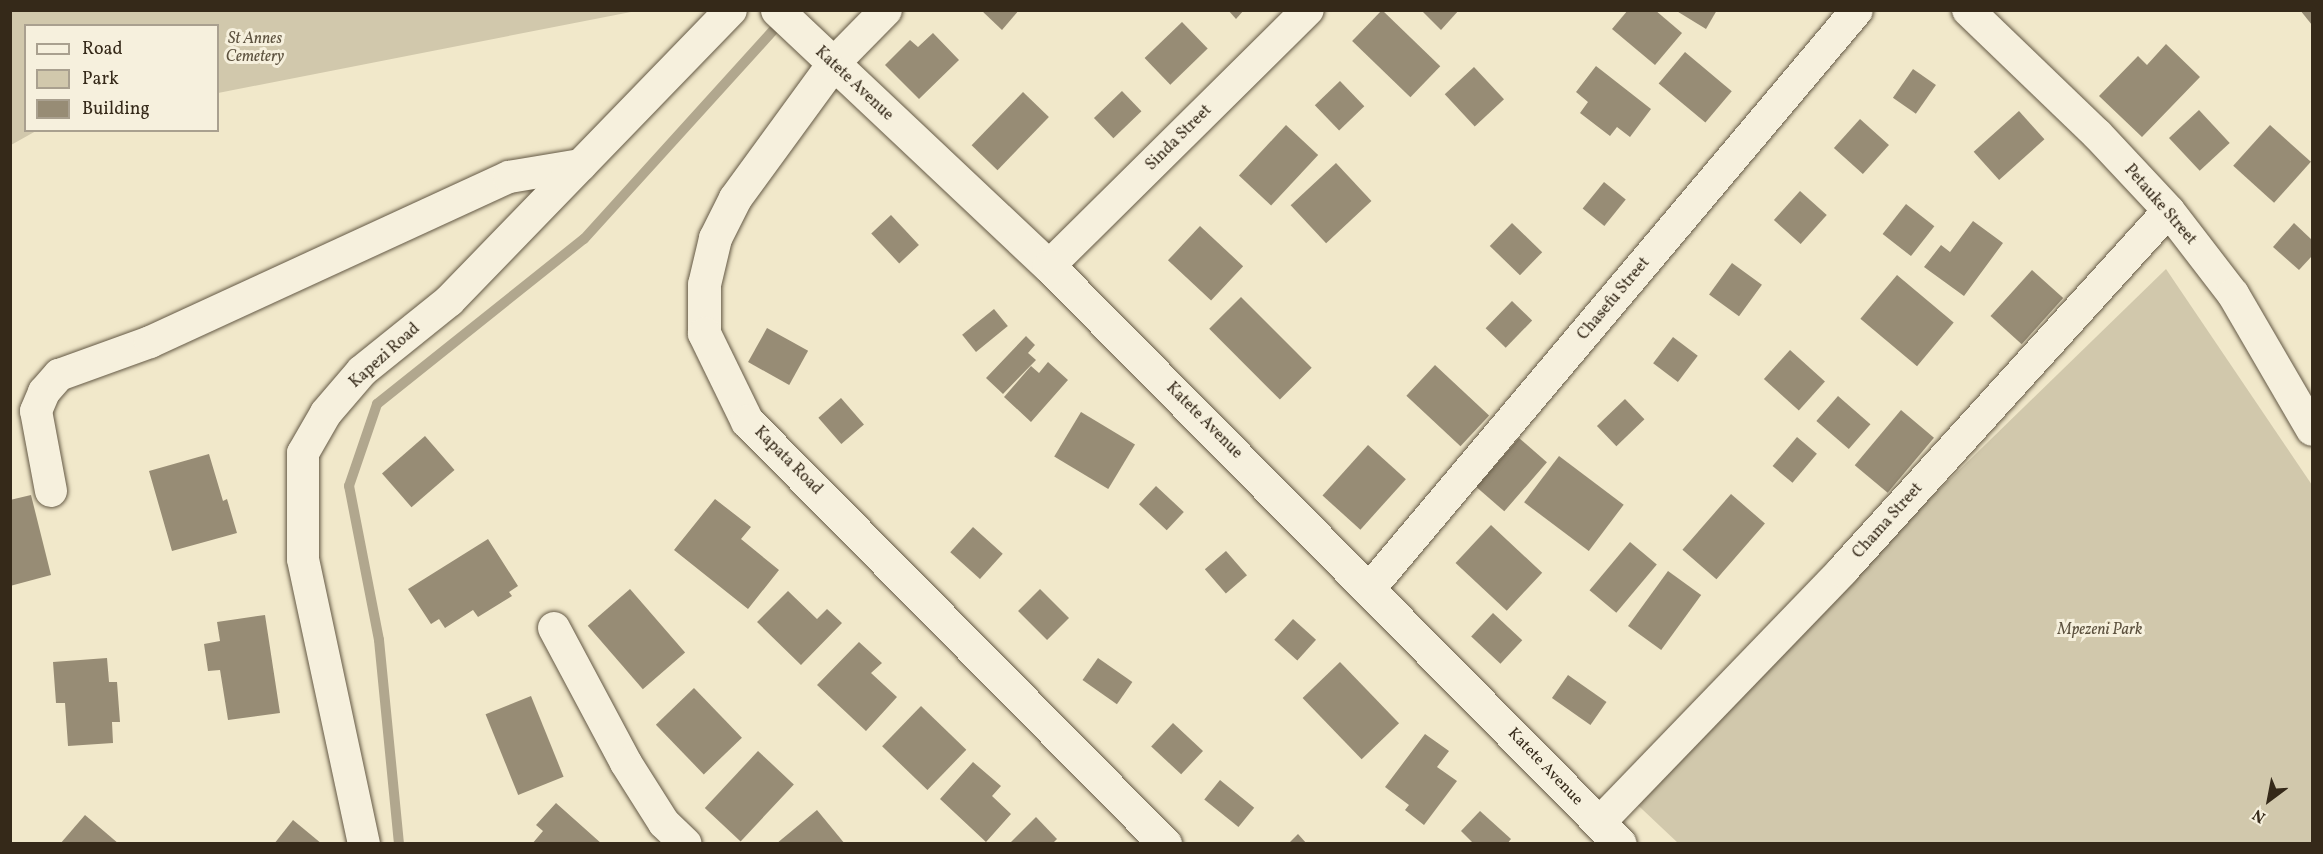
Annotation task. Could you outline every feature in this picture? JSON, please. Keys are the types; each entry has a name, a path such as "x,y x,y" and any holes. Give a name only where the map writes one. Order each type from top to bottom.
{"street":[{"name":"Kapezi Road","path":"364,843 303,559 303,453 326,413 362,371 449,301 731,10"},
{"name":"Kapata Road","path":"886,10 832,65 735,198 715,238 704,284 704,333 747,421 1165,843"},
{"name":"Sinda Street","path":"1049,266 1308,10"},
{"name":"Chasefu Street","path":"1371,588 1857,10"},
{"name":"Petauke Street","path":"1968,10 2097,134 2169,212 2233,294 2313,430"},
{"name":"Katete Avenue","path":"787,20 832,65 1049,266 1371,588 1609,833"},
{"path":"51,492 36,411 44,392 59,375 150,342 509,177 581,165"},
{"name":"Chama Street","path":"1609,833 1842,571 2169,212"},
{"path":"554,628 626,763 664,823 686,843"}],"green space":[{"name":"St Annes Cemetery","path":"11,10 636,10 219,93 219,24 24,24 24,132 34,132 11,145"},
{"name":"Mpezeni Park","path":"2166,269 2312,485 2312,843 1678,843 1626,794"}],"building":[{"path":"981,10 1019,10 1002,30"},
{"path":"1228,10 1244,10 1236,19"},
{"path":"1382,10 1440,66 1410,97 1352,41"},
{"path":"1421,10 1459,10 1441,30"},
{"path":"1628,10 1655,10 1682,33 1655,65 1612,29"},
{"path":"1675,10 1717,10 1706,29"},
{"path":"2300,10 2312,10 2312,25"},
{"path":"1182,22 1208,49 1170,85 1145,58"},
{"path":"933,33 959,60 919,99 885,65 910,40 918,47"},
{"path":"2166,44 2200,77 2142,137 2099,96 2138,56 2147,65"},
{"path":"1685,52 1732,91 1705,123 1659,83"},
{"path":"1596,66 1651,109 1630,137 1617,127 1610,136 1580,113 1588,102 1576,92"},
{"path":"1474,67 1504,99 1475,126 1445,94"},
{"path":"1913,69 1936,85 1916,114 1893,98"},
{"path":"1340,81 1364,106 1339,130 1315,105"},
{"path":"1122,91 1141,111 1113,138 1094,118"},
{"path":"1023,92 1049,117 997,170 972,145"},
{"path":"2199,110 2230,143 2200,171 2169,138"},
{"path":"2019,111 2044,139 1999,180 1974,152"},
{"path":"1860,119 1889,145 1863,174 1834,148"},
{"path":"1286,125 1318,155 1271,205 1239,175"},
{"path":"2270,125 2311,162 2274,203 2233,166"},
{"path":"1336,163 1371,201 1326,243 1291,205"},
{"path":"1604,182 1626,200 1604,226 1583,208"},
{"path":"1800,191 1827,215 1801,244 1774,220"},
{"path":"1906,204 1934,226 1911,256 1883,234"},
{"path":"891,215 919,245 899,263 871,233"},
{"path":"1973,221 2003,243 1964,296 1924,267 1941,245 1950,252"},
{"path":"1512,223 1542,252 1520,275 1490,246"},
{"path":"2294,223 2312,240 2312,256 2299,270 2273,247"},
{"path":"1200,226 1243,266 1211,301 1168,260"},
{"path":"1732,263 1762,285 1739,316 1709,295"},
{"path":"2032,270 2063,298 2022,344 1991,316"},
{"path":"1897,275 1954,323 1917,366 1860,319"},
{"path":"1241,297 1312,368 1280,400 1209,329"},
{"path":"1512,301 1532,320 1506,348 1486,328"},
{"path":"994,309 1008,326 976,352 962,335"},
{"path":"767,328 808,351 789,385 748,362"},
{"path":"1026,336 1035,345 1028,353 1036,360 1003,394 986,378"},
{"path":"1673,337 1698,356 1678,382 1653,363"},
{"path":"1790,350 1825,381 1799,410 1764,379"},
{"path":"1048,362 1068,380 1031,422 1004,397 1031,366 1039,373"},
{"path":"1435,365 1489,415 1460,446 1406,396"},
{"path":"1838,396 1870,424 1849,449 1816,421"},
{"path":"841,398 864,424 841,444 818,418"},
{"path":"1625,399 1644,419 1616,446 1597,426"},
{"path":"1901,410 1934,438 1888,493 1855,465"},
{"path":"1081,412 1135,444 1108,489 1054,457"},
{"path":"425,436 455,470 412,507 382,473"},
{"path":"1797,437 1817,454 1792,483 1773,466"},
{"path":"1519,438 1547,462 1504,511 1476,487"},
{"path":"1368,445 1406,479 1360,530 1322,496"},
{"path":"209,454 223,501 227,499 237,533 172,551 149,471"},
{"path":"1559,456 1624,505 1589,551 1524,502"},
{"path":"1156,486 1184,512 1167,530 1139,504"},
{"path":"1731,494 1765,524 1716,579 1682,550"},
{"path":"31,495 51,575 10,586 10,500"},
{"path":"715,499 751,527 741,539 779,570 748,609 674,550"},
{"path":"1491,525 1542,573 1507,611 1456,563"},
{"path":"973,527 1003,554 980,579 950,552"},
{"path":"488,539 518,586 509,592 512,596 478,617 473,610 445,628 439,619 431,624 408,589"},
{"path":"1630,542 1657,564 1616,613 1590,590"},
{"path":"1226,551 1247,575 1226,594 1205,569"},
{"path":"1668,571 1701,595 1661,650 1628,626"},
{"path":"630,589 685,652 643,689 588,626"},
{"path":"1040,589 1069,618 1047,640 1018,611"},
{"path":"788,591 817,619 827,609 842,623 801,665 757,622"},
{"path":"1493,613 1522,640 1500,664 1471,636"},
{"path":"265,615 280,713 228,720 220,670 208,671 204,644 220,641 217,622"},
{"path":"1293,619 1316,640 1297,661 1274,640"},
{"path":"859,642 882,663 871,673 897,697 866,731 817,685"},
{"path":"107,658 109,682 117,682 120,722 112,722 113,743 68,746 65,703 56,703 53,662"},
{"path":"1098,658 1132,682 1117,704 1083,680"},
{"path":"1340,662 1399,723 1362,759 1303,698"},
{"path":"1568,675 1607,702 1590,725 1552,698"},
{"path":"694,688 742,738 704,774 656,725"},
{"path":"531,696 564,777 518,795 486,714"},
{"path":"921,706 966,750 927,790 882,746"},
{"path":"1173,723 1203,751 1181,774 1151,746"},
{"path":"1425,734 1449,751 1437,767 1457,781 1424,825 1405,810 1409,805 1385,787"},
{"path":"758,751 794,784 741,841 705,808"},
{"path":"973,762 1001,786 992,796 1011,814 986,842 940,799"},
{"path":"1220,780 1254,808 1238,827 1204,799"},
{"path":"556,803 602,844 532,844 543,831 536,825"},
{"path":"817,810 845,844 776,844"},
{"path":"1480,811 1511,839 1507,844 1474,844 1461,831"},
{"path":"85,815 119,844 60,844"},
{"path":"1036,817 1057,839 1052,844 1009,844"},
{"path":"293,820 322,844 274,844"},
{"path":"1298,834 1307,844 1288,844"}],"waterway":[{"path":"399,844 379,640 349,486 377,404 584,239 782,21"}]}
